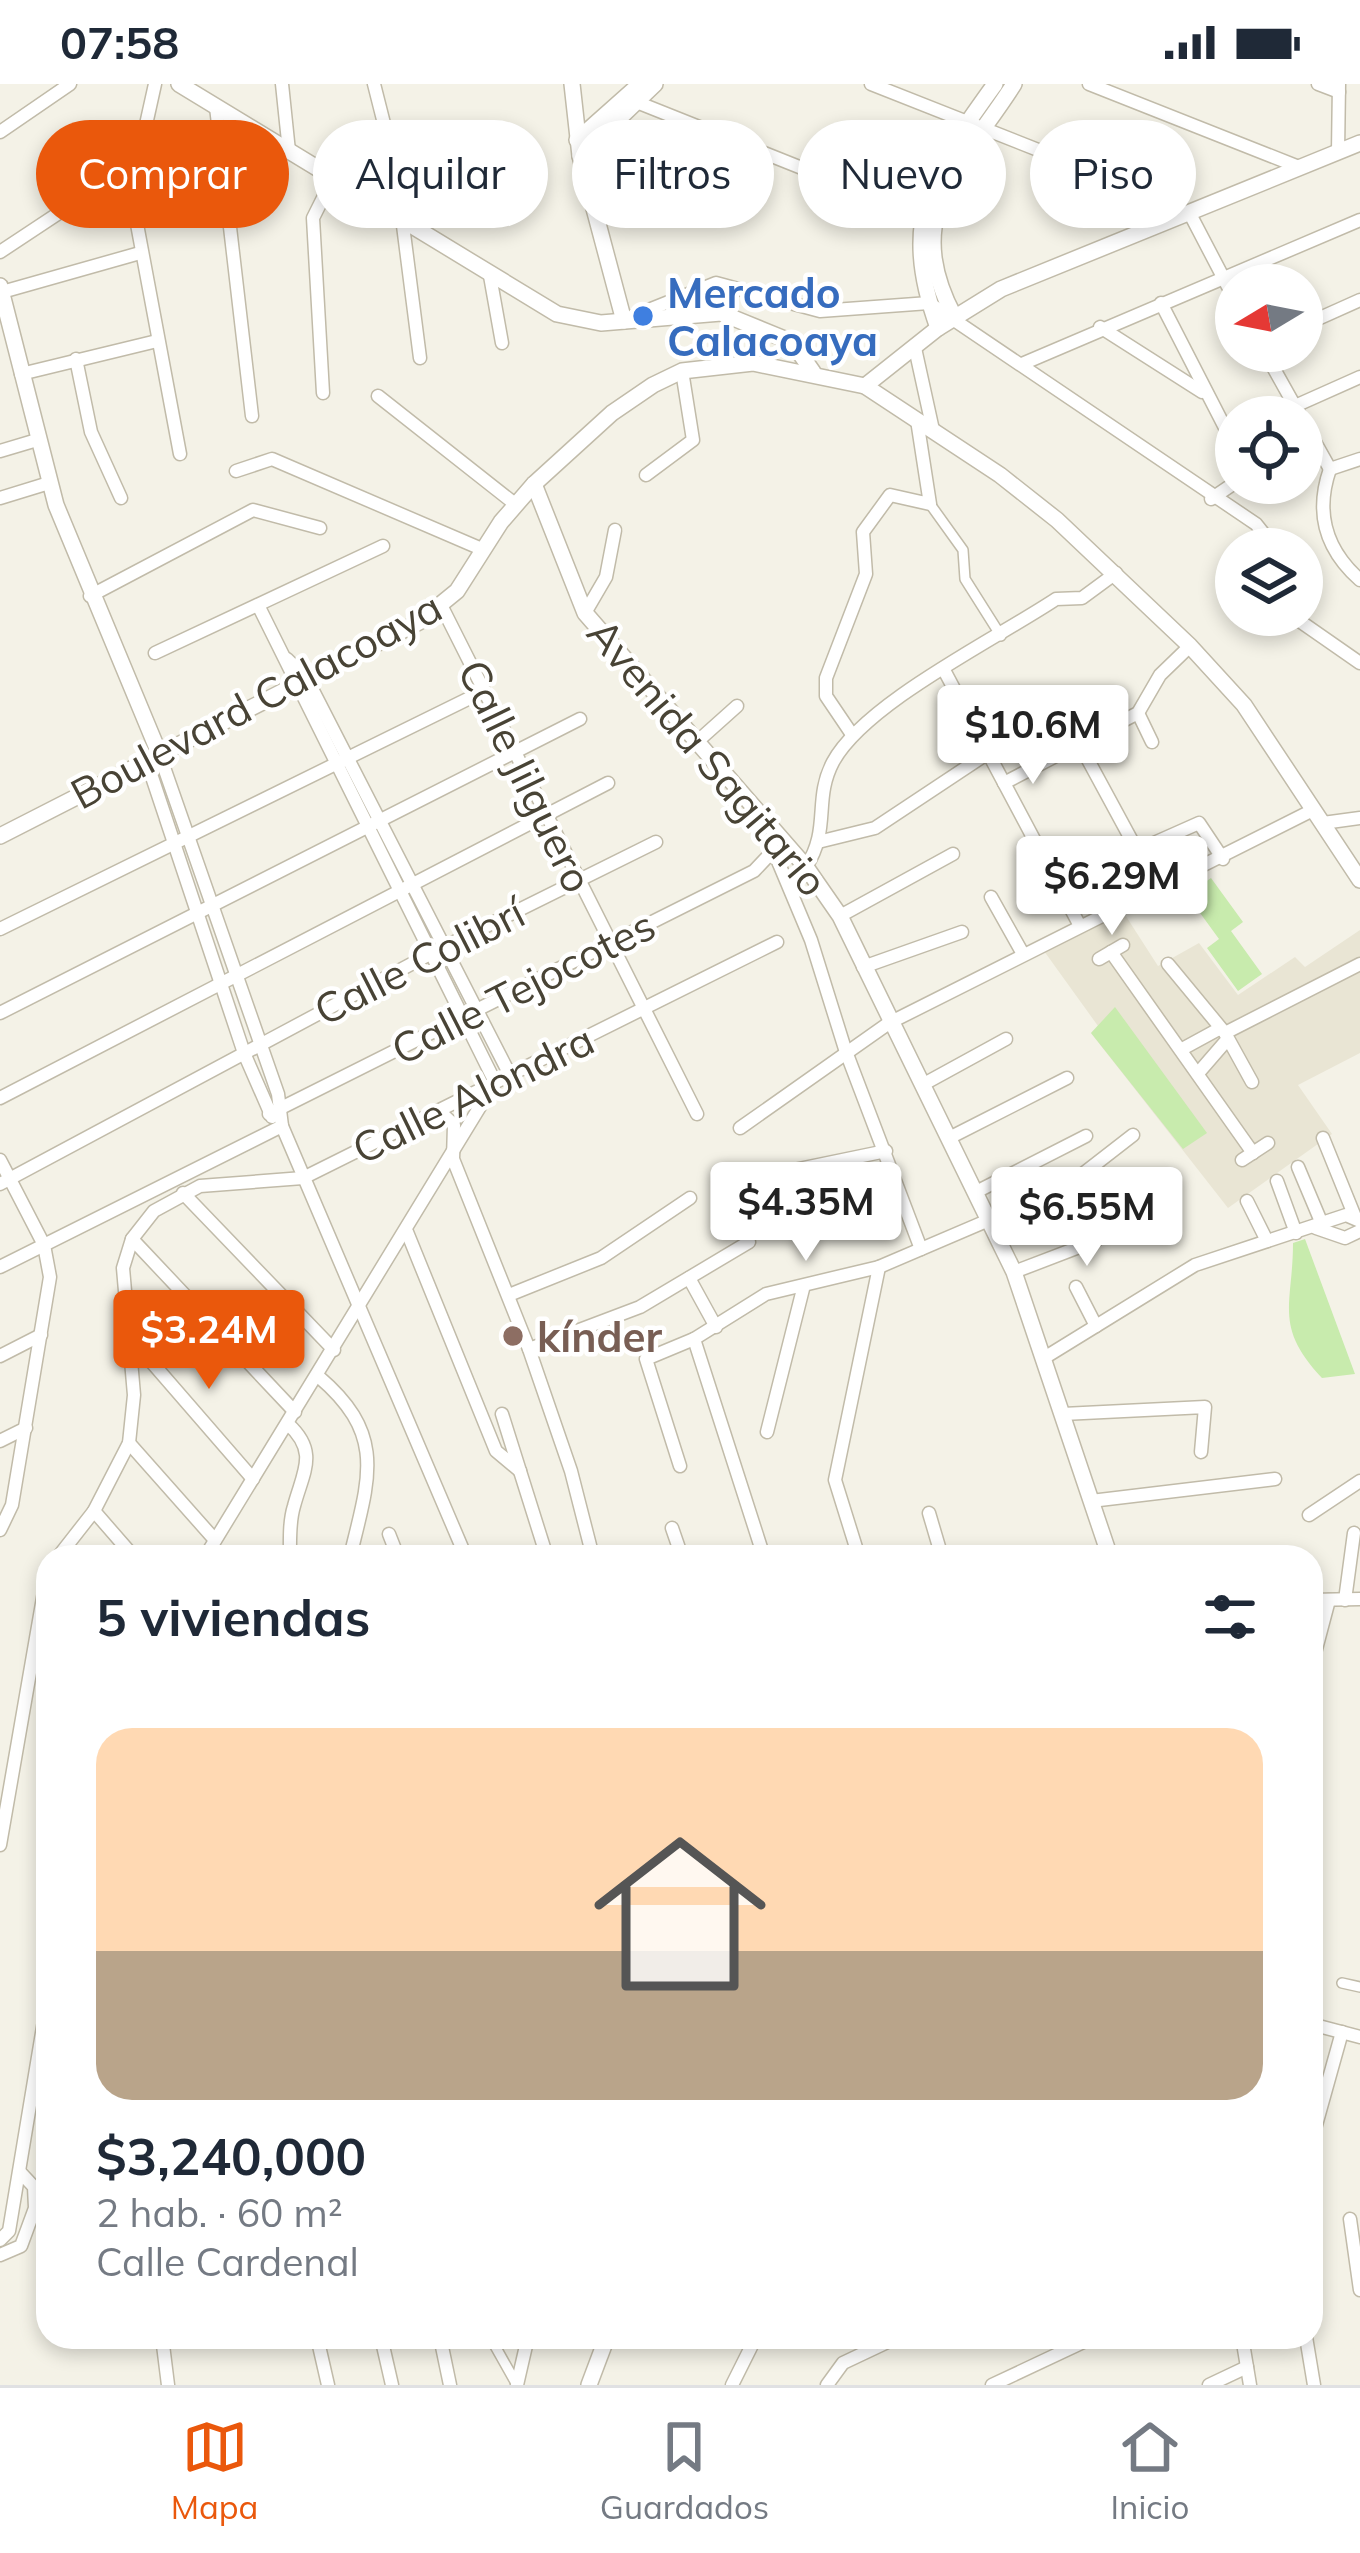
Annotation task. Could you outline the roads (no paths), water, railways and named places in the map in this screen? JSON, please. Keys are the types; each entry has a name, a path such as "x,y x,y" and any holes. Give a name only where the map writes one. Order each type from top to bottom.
{"street":[{"path":"0,132 70,84"},
{"path":"155,84 132,173 140,254 180,454"},
{"path":"179,84 237,120"},
{"path":"282,84 286,120"},
{"path":"374,84 383,120"},
{"path":"572,84 576,120"},
{"path":"606,120 640,84"},
{"path":"617,120 656,84"},
{"path":"871,84 965,120"},
{"path":"975,120 995,84"},
{"path":"976,120 1014,84"},
{"path":"1089,84 1299,167"},
{"path":"1318,84 1339,88 1338,152"},
{"path":"639,104 798,166"},
{"path":"216,107 252,416"},
{"path":"1196,209 1360,143"},
{"path":"289,152 313,166"},
{"path":"1262,264 1360,220"},
{"path":"1196,226 1215,264"},
{"path":"0,252 36,228"},
{"path":"314,228 323,393"},
{"path":"400,228 420,358"},
{"path":"415,228 572,320 721,313 792,342 813,372"},
{"path":"600,228 624,320"},
{"path":"923,228 929,303 938,328"},
{"path":"937,228 937,272 954,316"},
{"path":"865,386 954,316 1040,270 1147,228"},
{"path":"140,254 1,289 7,349 21,374 49,483 90,596 148,735 175,843 244,1053 282,1126 361,1305 461,1545"},
{"path":"490,276 502,343"},
{"path":"624,320 716,284 820,310 929,303 1259,528"},
{"path":"1022,364 1100,327 1215,284"},
{"path":"1323,317 1360,300"},
{"path":"1161,303 1215,413"},
{"path":"1100,327 1203,392"},
{"path":"21,374 157,341"},
{"path":"915,348 933,430"},
{"path":"76,359 91,432 121,498"},
{"name":"Boulevard Calacoaya","path":"0,836 442,607 515,504 612,413 682,371 754,363 865,386 1000,475 1116,573 1244,705 1360,880"},
{"path":"646,475 693,440 682,371"},
{"path":"1323,399 1360,377"},
{"path":"378,396 515,504"},
{"path":"917,420 929,504 964,550 965,579 1001,636"},
{"path":"0,451 37,440"},
{"path":"236,471 272,459 484,550"},
{"path":"1330,469 1360,459"},
{"path":"1323,460 1330,469"},
{"path":"1330,469 1320,497 1322,520 1345,567 1360,580"},
{"path":"0,498 49,483"},
{"name":"Avenida Sagitario","path":"534,484 585,613 806,867 840,916 889,1023 992,1219 1044,1358 1103,1545"},
{"path":"851,733 824,688 866,574 863,532 890,495 929,504"},
{"path":"1211,499 1215,496"},
{"path":"90,596 253,510 320,528"},
{"path":"585,613 606,577 615,530"},
{"path":"155,653 383,546"},
{"path":"806,867 822,841 824,784 851,733 1055,599 1082,598 1116,573"},
{"path":"212,1545 319,1377 495,1082 367,830 341,762 258,605"},
{"name":"Calle Jilguero","path":"442,607 697,1114"},
{"path":"1321,636 1360,663"},
{"path":"1004,783 1138,713 1160,675 1190,646"},
{"path":"944,670 1080,926"},
{"path":"0,929 484,691"},
{"path":"1054,698 1158,889"},
{"path":"699,740 737,706"},
{"path":"1138,713 1152,742"},
{"path":"0,1013 580,719"},
{"path":"822,841 875,828 988,753"},
{"path":"153,756 190,836 260,1043 275,1112"},
{"path":"341,762 381,823 510,1075"},
{"path":"0,1098 608,783"},
{"path":"740,1128 845,1049 1023,954 1318,817 1360,818"},
{"path":"1136,851 1199,823 1222,859"},
{"path":"775,834 771,853 811,940 845,1049 922,1249"},
{"name":"Calle Colibrí","path":"5,1182 430,954 656,842"},
{"name":"Calle Tejocotes","path":"275,1112 754,872 771,853"},
{"path":"840,916 953,854"},
{"path":"991,897 1023,954"},
{"path":"863,967 962,932"},
{"name":"Calle Alondra","path":"303,1178 777,942"},
{"path":"1111,952 1184,1048 1248,1156 1268,1143"},
{"path":"1168,964 1223,1034 1252,1082"},
{"path":"1184,1048 1223,1034 1360,964"},
{"path":"1200,1072 1223,1034"},
{"path":"922,1085 1006,1039"},
{"path":"951,1137 1067,1078"},
{"path":"439,1112 454,1125 452,1159 529,1349 590,1545"},
{"path":"0,1267 282,1126"},
{"path":"680,1466 646,1359 694,1340 766,1294 803,1289 879,1267 1081,1180 1133,1135"},
{"path":"978,1191 1086,1136"},
{"path":"1323,1138 1358,1223"},
{"path":"736,1182 886,1151"},
{"path":"0,1160 5,1182 44,1245 50,1277 26,1428 2,1528"},
{"path":"1298,1167 1319,1226 1345,1238 1358,1223"},
{"path":"67,1545 94,1511 129,1443 134,1395 122,1286 132,1239 154,1211 183,1192 222,1182 303,1178"},
{"path":"1276,1181 1296,1233"},
{"path":"183,1192 334,1350"},
{"path":"509,1295 616,1250 690,1198"},
{"path":"1247,1201 1267,1240"},
{"path":"1014,1272 1095,1241 1131,1215"},
{"path":"1044,1358 1195,1265 1319,1226 1358,1223"},
{"path":"407,1232 496,1451 520,1471"},
{"path":"132,1239 291,1418 301,1436 309,1459 293,1507 291,1545"},
{"path":"529,1349 625,1314 748,1242"},
{"path":"855,1545 836,1480 879,1267"},
{"path":"689,1279 716,1327"},
{"path":"1076,1287 1096,1326"},
{"path":"766,1432 803,1289"},
{"path":"0,1356 41,1335"},
{"path":"129,1336 254,1479"},
{"path":"694,1340 760,1545"},
{"path":"319,1377 346,1400 366,1439 368,1482 353,1545"},
{"path":"1063,1414 1205,1407 1208,1418 1202,1452"},
{"path":"502,1414 544,1545"},
{"path":"0,1441 26,1428"},
{"path":"129,1443 215,1540"},
{"path":"1091,1501 1275,1479"},
{"path":"1309,1515 1360,1481"},
{"path":"94,1511 124,1545"},
{"path":"929,1514 938,1545"},
{"path":"673,1528 678,1545"},
{"path":"1345,1600 1354,1533"},
{"path":"389,1534 393,1545"},
{"path":"1323,1600 1360,1599"},
{"path":"1323,1623 1329,1600"},
{"path":"0,1845 36,1637"},
{"path":"1342,1983 1360,1987"},
{"path":"1323,2027 1360,2037"},
{"path":"1323,2100 1342,2032"},
{"path":"0,2240 9,2231 36,2072"},
{"path":"0,2255 21,2246 35,2208 34,2187 20,2172"},
{"path":"1350,2219 1360,2290"},
{"path":"164,2349 168,2385"},
{"path":"320,2349 328,2385"},
{"path":"384,2349 392,2385"},
{"path":"443,2349 450,2383"},
{"path":"497,2349 517,2385"},
{"path":"517,2385 525,2349"},
{"path":"589,2385 597,2349"},
{"path":"732,2385 750,2349"},
{"path":"827,2385 843,2363 873,2349"},
{"path":"992,2385 1068,2349"},
{"path":"1244,2349 1250,2385"},
{"path":"1308,2349 1314,2385"},
{"path":"1209,2385 1247,2367"}],"place":[{"name":"Mercado Calacoaya","path":"643,316"},
{"name":"kínder","path":"513,1336"}]}
